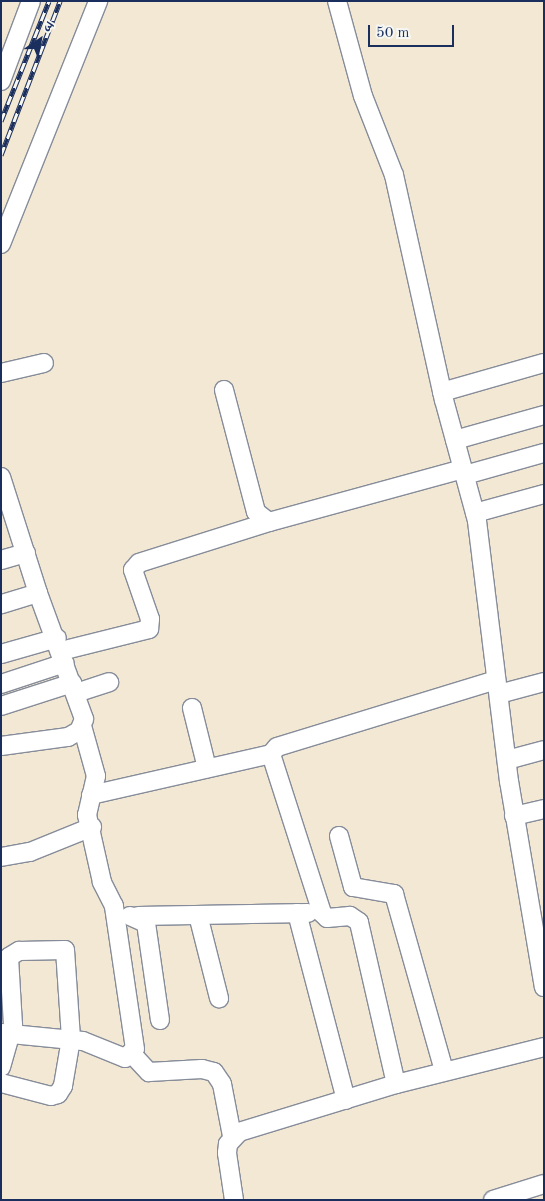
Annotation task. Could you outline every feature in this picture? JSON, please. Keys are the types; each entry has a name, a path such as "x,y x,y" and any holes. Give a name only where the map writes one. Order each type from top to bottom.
{"street":[{"path":"1,81 31,1"},
{"path":"1,244 98,1"},
{"path":"337,1 363,96 394,175 442,392 475,513 514,816 544,986"},
{"path":"1,373 44,363"},
{"path":"442,392 544,363"},
{"path":"224,390 256,512 269,522"},
{"path":"455,440 544,415"},
{"path":"1,654 61,651 149,629 150,619 134,575 139,563 269,522 544,453"},
{"path":"1,477 5,505 26,553 38,593 74,688 96,776 87,810 102,882 116,916 133,1031 132,1054 149,1072 202,1068 214,1072 222,1084 232,1136 227,1153 234,1200"},
{"path":"475,513 544,494"},
{"path":"1,560 26,553"},
{"path":"1,604 38,593"},
{"path":"1,684 61,651"},
{"path":"1,706 74,688 110,682"},
{"path":"91,795 272,754 277,748 497,687 544,682"},
{"path":"192,708 207,768"},
{"path":"1,746 68,737 82,726"},
{"path":"506,760 544,750"},
{"path":"272,754 322,913 328,918 350,916 359,922 396,1084"},
{"path":"514,816 544,809"},
{"path":"1,856 30,852 92,827"},
{"path":"338,836 353,887 394,894 444,1071"},
{"path":"297,913 346,1100"},
{"path":"116,916 322,913"},
{"path":"198,915 219,998"},
{"path":"138,916 146,923 160,1020"},
{"path":"1,1067 6,1033 9,956 19,951 62,948 68,955 71,1039 58,1094 1,1083"},
{"path":"6,1033 71,1039 121,1057 132,1054"},
{"path":"232,1136 396,1084 544,1047"},
{"path":"493,1200 544,1184"}],"railway":[{"path":"1,121 49,1"},
{"path":"1,155 60,1"}]}
